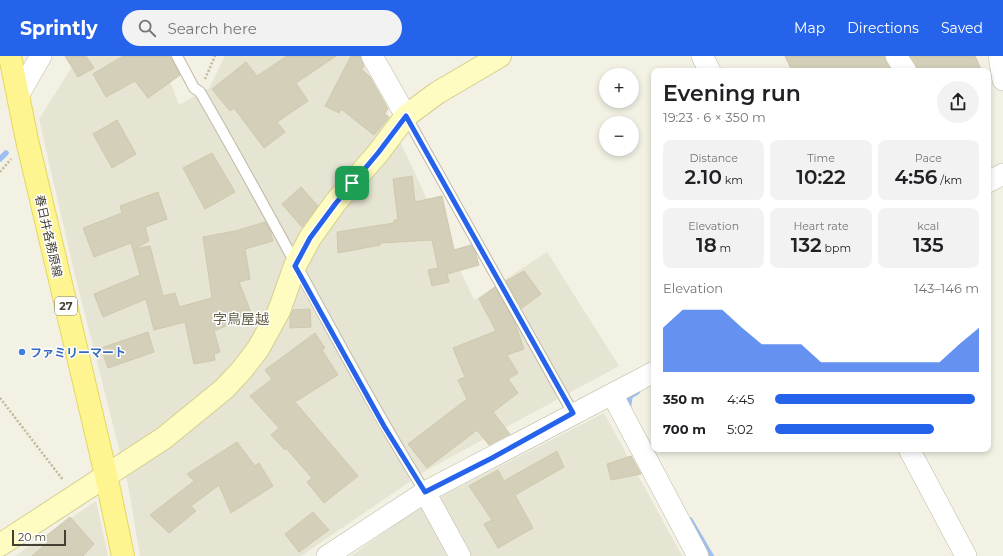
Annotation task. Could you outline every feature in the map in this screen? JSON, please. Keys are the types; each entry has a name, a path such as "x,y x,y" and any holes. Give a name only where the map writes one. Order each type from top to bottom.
{"main road":[{"name":"春日井各務原線","path":"10,56 19,94 26,140 106,475 123,556"}],"street":[{"path":"19,94 41,56"},
{"path":"372,56 406,116"},
{"path":"0,545 164,438 224,390 258,349 279,311 295,266 310,238 336,203 378,153 406,116 437,93 500,56"},
{"path":"702,56 708,68"},
{"path":"896,56 904,68"},
{"path":"991,84 1003,80 999,56"},
{"path":"991,180 1003,174"},
{"path":"327,556 425,492 492,458 573,413 651,374"},
{"path":"612,394 698,556"},
{"path":"911,452 966,556"},
{"path":"425,492 460,556"}],"lane":[{"path":"177,56 194,88 200,92 248,174 295,266 384,426 425,492"},
{"path":"406,116 573,413"}],"path":[{"path":"200,92 215,56"},
{"path":"0,398 75,495"}],"shaded area":[{"path":"79,56 160,56 179,105 209,88 225,56 358,56 370,77 474,300 547,252 619,366 427,470 301,556 140,556 128,484 74,271 39,119"},
{"path":"604,413 682,556 351,556 415,510"},
{"path":"96,501 108,556 15,556"}],"building":[{"path":"65,56 86,56 94,68 78,77"},
{"path":"123,56 170,56 180,75 148,98 135,81 106,97 93,74"},
{"path":"287,56 336,56 296,83 308,101 277,122 285,132 264,148 234,108 230,111 212,89 246,62 257,76"},
{"path":"351,56 360,56 364,67 361,69 370,77 388,109 384,114 389,117 374,135 341,109 339,113 325,106"},
{"path":"785,56 884,56 890,68 791,68"},
{"path":"910,56 975,56 981,68 917,68"},
{"path":"117,120 136,154 112,168 93,134"},
{"path":"212,153 235,192 205,209 183,168"},
{"path":"412,176 415,202 442,196 454,250 471,245 476,254 479,265 447,274 449,282 432,286 428,270 438,268 432,240 380,243 380,245 338,253 337,232 394,223 394,220 398,220 393,179"},
{"path":"301,187 318,206 302,227 282,204"},
{"path":"158,192 167,219 145,227 149,241 134,249 150,246 163,296 175,293 179,307 212,298 203,237 235,231 265,222 270,230 273,241 245,249 250,279 239,282 252,315 214,331 220,352 214,354 215,360 194,364 185,322 154,330 146,299 103,317 94,294 140,275 131,243 94,257 83,228 122,213 120,206"},
{"path":"524,271 541,294 522,308 506,281"},
{"path":"495,287 515,323 524,349 507,355 518,373 508,379 518,393 493,412 510,434 489,445 477,430 427,468 408,444 467,399 458,380 465,377 453,348 496,331 479,299"},
{"path":"310,309 311,327 290,328 290,317 293,310"},
{"path":"148,332 154,352 108,368 101,348"},
{"path":"315,333 325,348 322,350 338,375 295,402 358,476 324,503 307,482 312,478 286,448 285,450 271,435 279,428 250,396 272,379 265,370"},
{"path":"237,442 255,466 259,463 273,486 231,513 219,485 191,506 196,511 169,533 150,515 194,481 187,474"},
{"path":"557,451 564,467 515,495 533,528 498,548 484,524 492,520 469,486 498,470 504,481"},
{"path":"631,456 641,474 611,480 607,464"},
{"path":"313,512 329,530 299,552 285,534"},
{"path":"70,517 94,544 83,556 32,556 48,542 45,537"}],"waterway":[{"path":"0,159 6,153"},
{"path":"628,409 630,396 637,392"},
{"path":"690,520 711,556"}],"place":[{"name":"ファミリーマート","path":"22,352"}],"district":[{"name":"字鳥屋越","path":"241,319"}],"route":[{"path":"406,116 573,413 492,458 425,492 384,426 295,266 310,238 352,183 378,153 406,116"}]}
